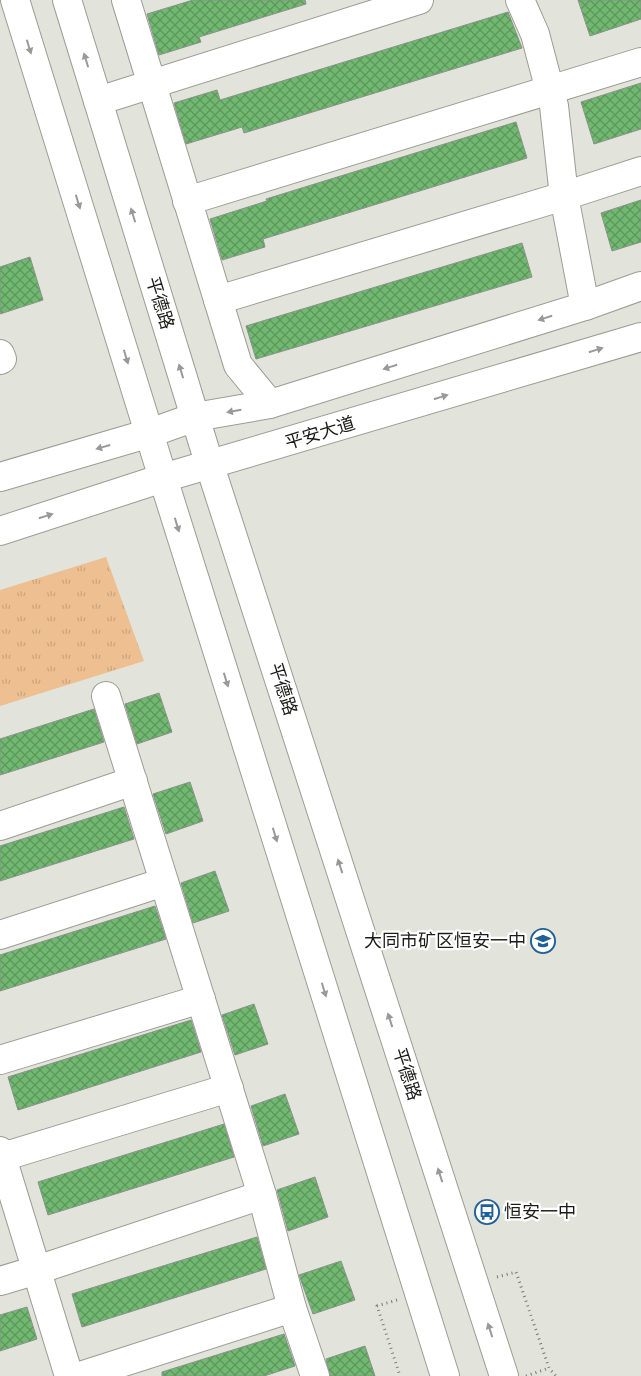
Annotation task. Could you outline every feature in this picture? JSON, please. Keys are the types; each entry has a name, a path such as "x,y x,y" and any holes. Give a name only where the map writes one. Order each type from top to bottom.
{"main road":[{"path":"15,0 445,1376"},
{"name":"平德路","path":"67,0 210,466 504,1376"},
{"path":"126,0 238,365 270,404"},
{"path":"98,101 419,0"},
{"path":"520,0 535,34 554,106 564,196 585,306"},
{"path":"188,201 641,62"},
{"path":"218,300 641,171"},
{"path":"0,477 150,433 195,417 270,404 585,306 641,286"},
{"name":"平安大道","path":"0,531 163,478 210,466 641,337"},
{"path":"0,354 2,359 0,360"},
{"path":"106,696 262,1195 292,1308 316,1376"},
{"path":"0,826 133,781"},
{"path":"0,935 164,882"},
{"path":"0,1060 201,999"},
{"path":"70,1376 1,1154 229,1088"},
{"path":"0,1280 37,1270 262,1195"},
{"path":"80,1376 292,1308"}],"path":[{"path":"516,1272 549,1368 556,1376"},
{"path":"377,1306 400,1376"},
{"path":"526,1376 549,1368"}],"green space":[{"path":"106,557 144,661 0,706 0,590"}],"building":[{"path":"193,0 305,0 306,4 199,37 201,42 159,55 147,14"},
{"path":"578,0 641,0 641,19 590,36"},
{"path":"508,12 522,48 244,133 242,127 186,144 174,103 217,90 220,100"},
{"path":"641,83 641,129 594,144 581,102"},
{"path":"516,122 527,158 263,239 265,247 222,260 210,219 267,201 266,199"},
{"path":"641,200 641,242 612,251 601,213"},
{"path":"522,243 532,277 256,359 246,326"},
{"path":"30,257 43,300 0,314 0,267"},
{"path":"159,693 172,732 137,744 125,704"},
{"path":"94,709 104,742 0,775 0,739"},
{"path":"190,782 203,821 166,834 153,794"},
{"path":"124,807 134,839 0,881 0,846"},
{"path":"215,871 229,911 193,923 181,883"},
{"path":"155,906 166,939 0,991 0,955"},
{"path":"254,1004 268,1044 235,1055 222,1015"},
{"path":"191,1020 201,1052 18,1110 8,1077"},
{"path":"285,1094 299,1134 263,1146 251,1106"},
{"path":"224,1124 234,1157 48,1215 38,1182"},
{"path":"315,1177 328,1217 288,1231 277,1190"},
{"path":"257,1237 266,1269 82,1327 72,1294"},
{"path":"341,1261 355,1300 313,1314 299,1275"},
{"path":"27,1307 37,1339 0,1351 0,1315"},
{"path":"284,1334 295,1366 264,1376 162,1376 162,1372"},
{"path":"365,1346 375,1376 330,1376 326,1359"}],"place":[{"name":"大同市矿区恒安一中","path":"543,941"},
{"name":"恒安一中","path":"487,1212"}]}
